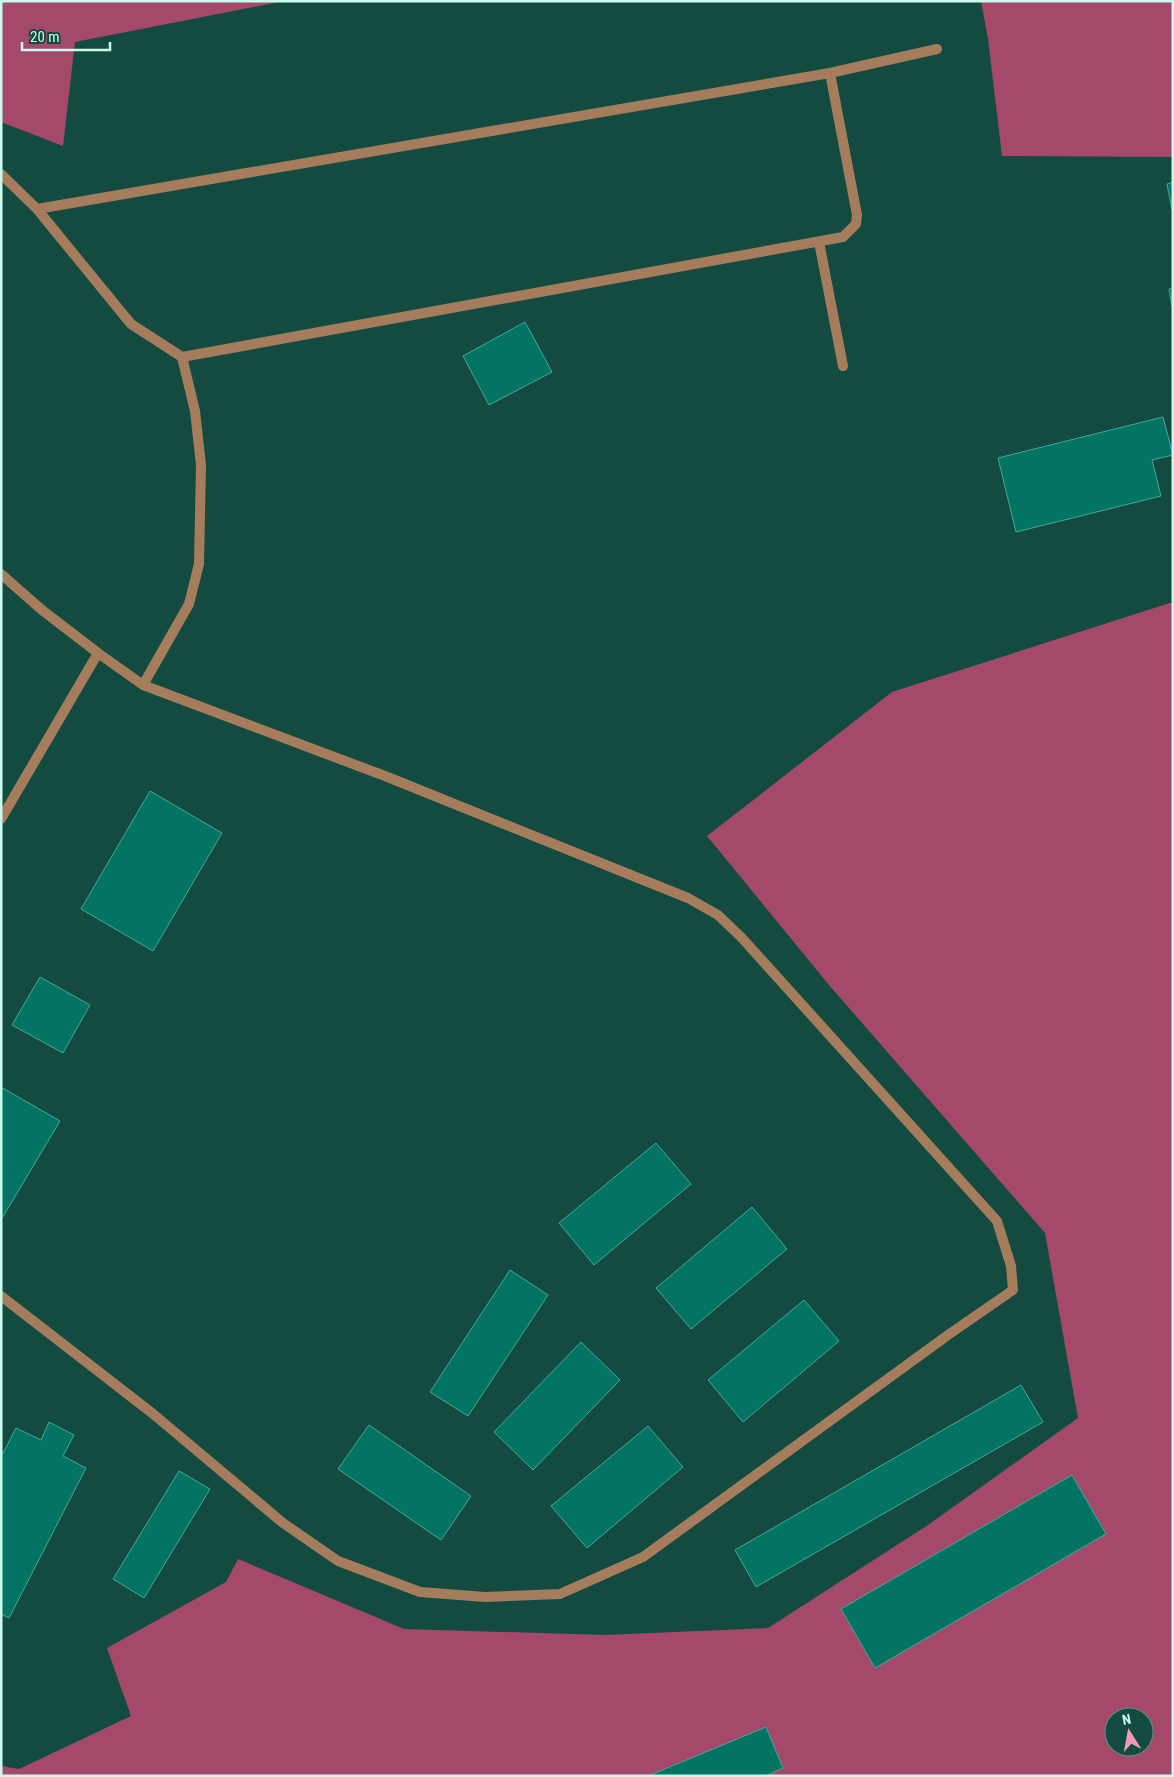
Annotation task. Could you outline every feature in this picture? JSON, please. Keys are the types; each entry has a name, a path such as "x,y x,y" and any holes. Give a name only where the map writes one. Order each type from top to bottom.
{"lane":[{"path":"37,208 830,73 937,49"},
{"path":"1,174 37,208 131,324 182,357 843,237 856,224 858,215 830,73"},
{"path":"819,242 843,366"},
{"path":"143,685 189,604 199,564 201,465 195,411 182,357"},
{"path":"1,574 42,610 143,685 385,776 688,898 718,915 748,945 998,1221 1011,1266 1013,1290 948,1335 644,1557 560,1594 485,1597 420,1592 338,1561 282,1524 152,1413 1,1296"},
{"path":"1,819 98,653"}],"shaded area":[{"path":"1,1 284,1 75,42 63,146 1,122"},
{"path":"981,1 1173,1 1173,157 1002,156 988,39"},
{"path":"1173,602 1173,1776 1,1776 1,1766 19,1769 131,1716 107,1648 226,1582 238,1559 404,1629 604,1635 768,1628 928,1525 1078,1418 1045,1233 829,985 707,836 892,692"}],"building":[{"path":"1173,182 1173,210 1172,210 1167,184"},
{"path":"1173,288 1173,307 1172,307 1169,289"},
{"path":"525,322 552,372 489,405 463,356"},
{"path":"1163,417 1173,455 1152,460 1161,496 1016,532 998,458"},
{"path":"150,791 222,833 153,951 81,909"},
{"path":"40,977 90,1005 63,1053 12,1025"},
{"path":"1,1087 60,1121 1,1220"},
{"path":"656,1143 691,1184 594,1265 559,1223"},
{"path":"752,1207 787,1249 691,1329 656,1288"},
{"path":"510,1270 548,1295 468,1416 430,1392"},
{"path":"804,1300 839,1341 743,1422 708,1380"},
{"path":"581,1342 620,1380 533,1470 494,1432"},
{"path":"1021,1385 1043,1422 756,1587 735,1550"},
{"path":"49,1422 74,1435 63,1456 86,1468 9,1618 1,1614 1,1457 16,1428 41,1440"},
{"path":"369,1425 471,1496 441,1540 338,1469"},
{"path":"648,1426 683,1467 587,1548 551,1506"},
{"path":"179,1471 210,1489 144,1598 113,1579"},
{"path":"1072,1475 1106,1534 875,1668 841,1609"},
{"path":"766,1727 783,1768 765,1776 648,1776"}]}
